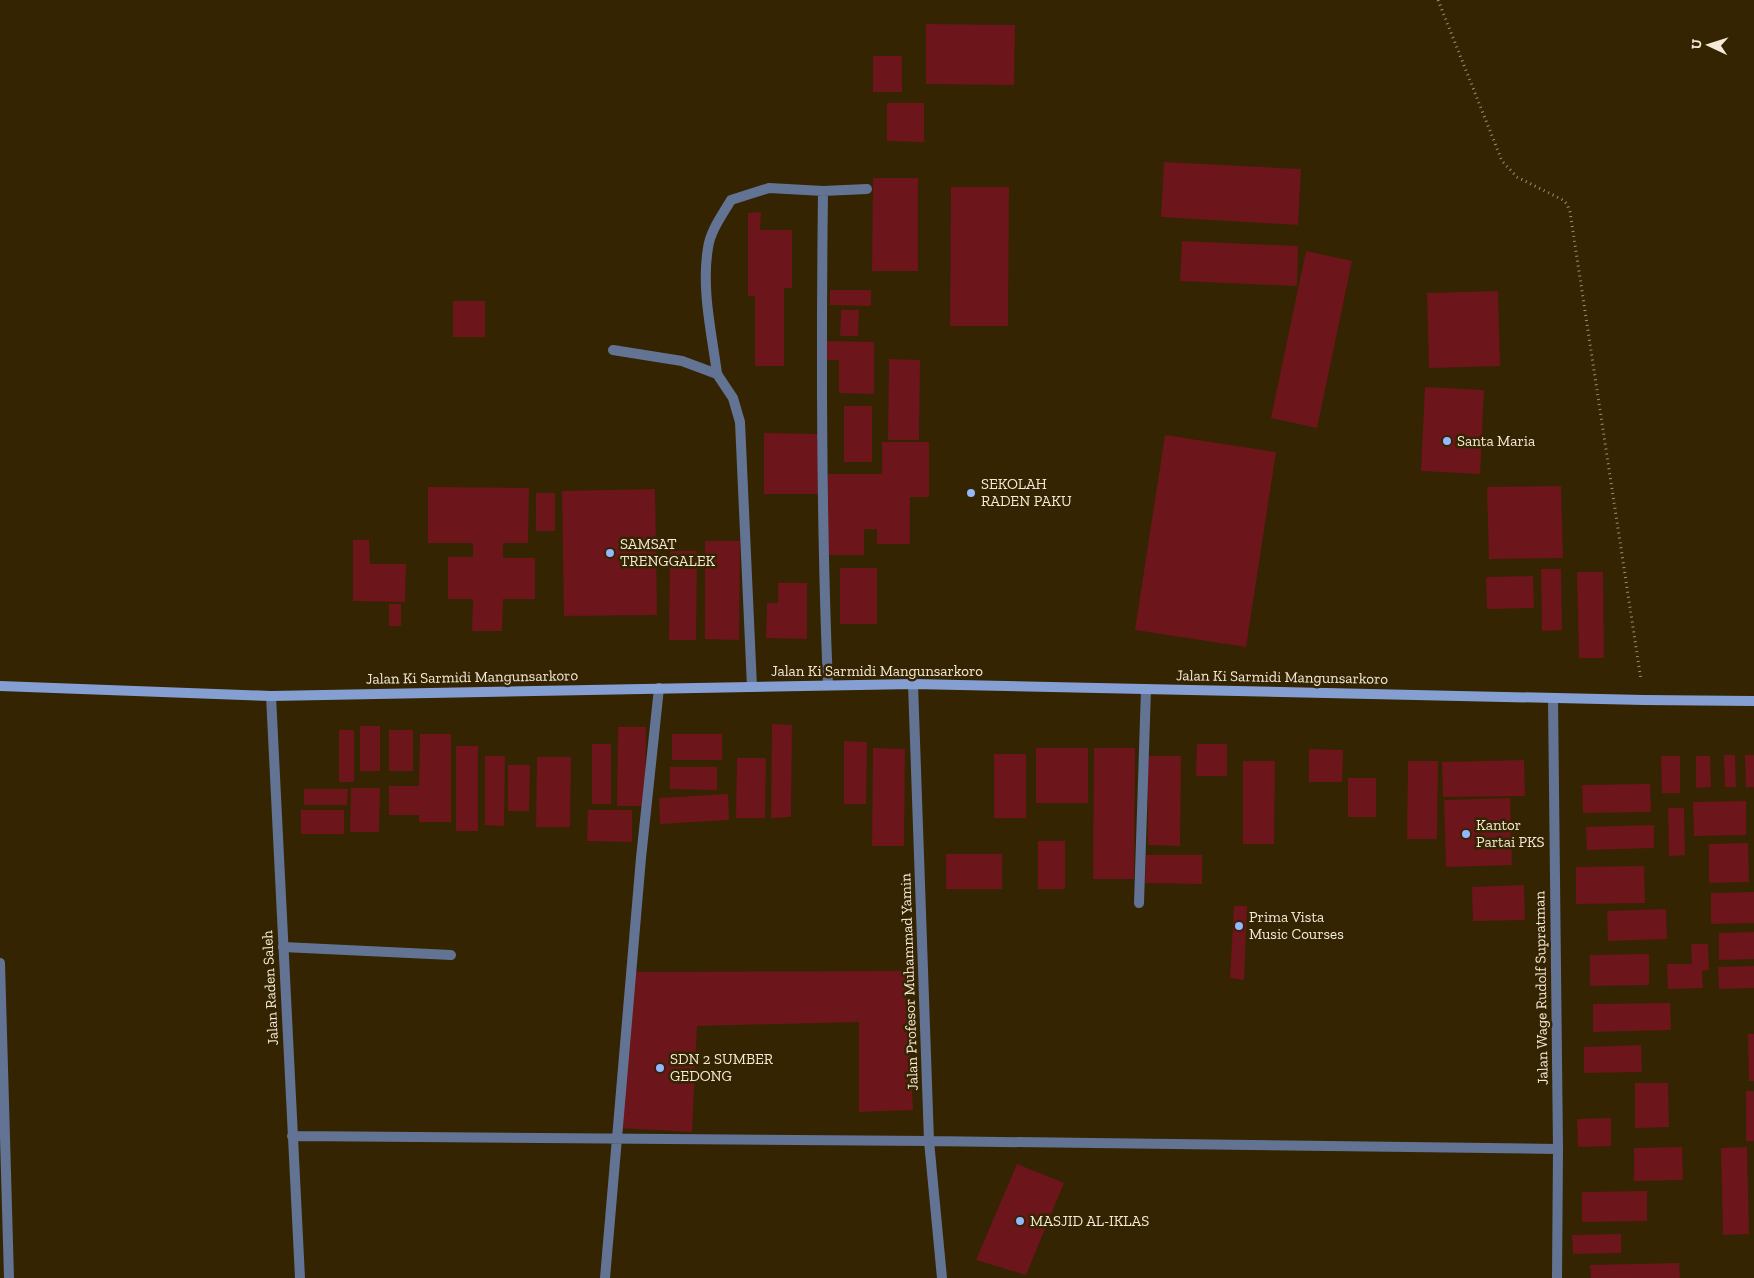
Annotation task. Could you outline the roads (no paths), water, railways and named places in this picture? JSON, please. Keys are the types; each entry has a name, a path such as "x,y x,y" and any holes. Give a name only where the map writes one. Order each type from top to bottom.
{"main road":[{"name":"Jalan Ki Sarmidi Mangunsarkoro","path":"0,686 271,696 913,684 1754,703"}],"street":[{"path":"752,686 740,422 733,398 717,374 706,286 708,247 718,223 732,200 769,188 823,191 867,188"},
{"path":"823,191 821,369 824,580 828,685"},
{"path":"614,350 682,361 717,374"},
{"name":"Jalan Profesor Muhammad Yamin","path":"913,684 929,1141 942,1278"},
{"path":"605,1278 641,858 659,688"},
{"path":"1139,902 1146,689"},
{"name":"Jalan Raden Saleh","path":"271,696 300,1278"},
{"name":"Jalan Wage Rudolf Supratman","path":"1554,698 1558,1149 1557,1278"},
{"path":"283,947 451,955"},
{"path":"0,963 9,1278"},
{"path":"292,1136 929,1141 1558,1149"}],"place":[{"name":"Santa Maria","path":"1447,441"},
{"name":"SEKOLAH RADEN PAKU","path":"971,493"},
{"name":"SAMSAT TRENGGALEK","path":"610,553"},
{"name":"Kantor Partai PKS","path":"1466,834"},
{"name":"Prima Vista Music Courses","path":"1239,926"},
{"name":"SDN 2 SUMBER GEDONG","path":"660,1068"},
{"name":"MASJID AL-IKLAS","path":"1020,1221"}]}
